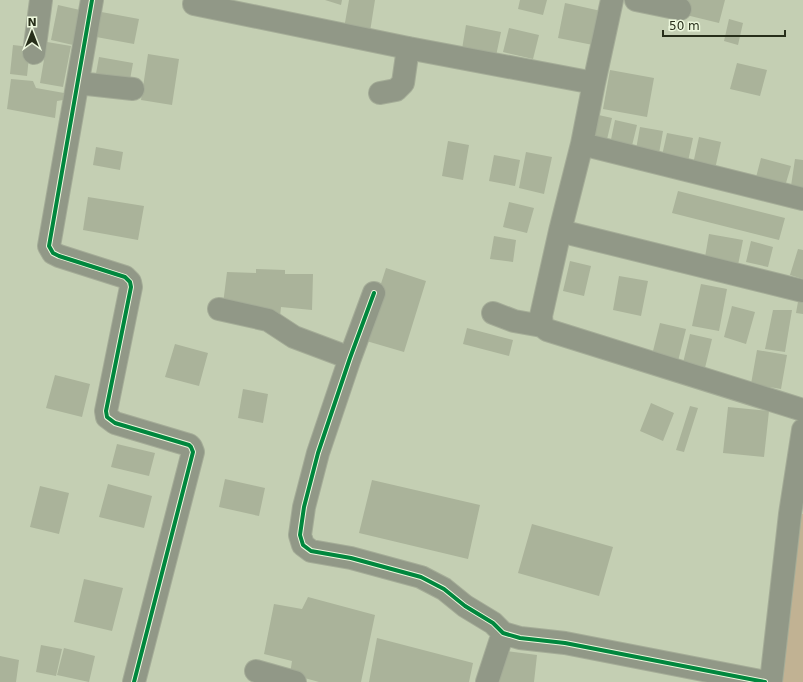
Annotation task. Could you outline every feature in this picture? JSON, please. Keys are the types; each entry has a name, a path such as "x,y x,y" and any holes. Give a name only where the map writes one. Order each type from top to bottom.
{"street":[{"path":"34,53 41,0"},
{"path":"92,0 49,246 53,253 59,256 125,277 130,282 131,287 106,412 107,417 115,423 189,445 193,452 134,682"},
{"path":"542,326 541,316 560,231 582,144 612,0"},
{"path":"636,0 680,9"},
{"path":"194,4 408,48 594,83"},
{"path":"380,93 396,90 403,83 408,48"},
{"path":"78,82 133,89"},
{"path":"582,144 803,199"},
{"path":"560,231 803,291"},
{"path":"374,294 350,358 318,454 304,507 300,535 303,545 311,551 351,558 421,577 444,589 465,606 493,624 503,633 520,638 565,643 765,682"},
{"path":"219,309 268,320 294,337 350,358"},
{"path":"493,313 514,321 542,326 547,330 803,410"},
{"path":"771,682 790,514 800,464 803,430"},
{"path":"487,682 503,633"},
{"path":"256,671 295,682"}],"shaded area":[{"path":"794,514 803,514 803,682 775,682"}],"building":[{"path":"325,0 342,0 341,5"},
{"path":"349,0 375,0 369,38 343,34"},
{"path":"520,0 547,0 543,15 518,9"},
{"path":"685,0 725,0 719,23 682,14"},
{"path":"565,3 601,11 593,45 558,38"},
{"path":"58,5 80,10 73,45 51,40"},
{"path":"96,11 139,19 134,44 91,36"},
{"path":"729,19 743,23 738,45 724,41"},
{"path":"466,25 501,32 496,56 462,49"},
{"path":"509,28 539,35 533,59 503,52"},
{"path":"47,42 71,46 63,87 40,83"},
{"path":"13,45 30,47 27,76 10,74"},
{"path":"148,54 179,59 172,105 141,100"},
{"path":"99,57 133,63 129,85 95,79"},
{"path":"737,63 767,70 760,96 730,89"},
{"path":"610,70 654,78 647,117 603,109"},
{"path":"11,79 33,81 36,88 64,93 63,100 57,101 55,118 7,109"},
{"path":"594,114 612,118 605,148 588,144"},
{"path":"615,120 637,125 630,154 609,149"},
{"path":"640,127 663,131 658,159 635,155"},
{"path":"667,133 693,138 687,166 661,160"},
{"path":"699,137 721,142 715,169 693,164"},
{"path":"448,141 469,145 463,180 442,176"},
{"path":"96,147 123,152 120,170 93,165"},
{"path":"526,152 552,157 544,194 519,188"},
{"path":"494,155 520,160 515,186 489,181"},
{"path":"761,158 791,166 783,193 754,185"},
{"path":"795,159 803,160 803,188 791,186"},
{"path":"678,191 785,218 779,240 672,213"},
{"path":"88,197 144,206 138,240 83,230"},
{"path":"509,202 534,208 527,233 503,227"},
{"path":"709,234 743,240 737,270 704,263"},
{"path":"494,236 516,240 513,262 490,259"},
{"path":"751,241 773,247 768,267 746,262"},
{"path":"798,249 803,250 803,279 790,275"},
{"path":"570,261 591,266 584,296 563,291"},
{"path":"386,268 426,281 404,352 363,340"},
{"path":"256,269 285,270 285,274 313,274 312,310 281,307 280,317 223,304 227,272 256,273"},
{"path":"619,276 648,281 641,316 613,310"},
{"path":"701,284 727,289 719,331 692,326"},
{"path":"799,296 803,297 803,314 796,313"},
{"path":"732,306 755,312 746,344 724,337"},
{"path":"773,310 792,310 785,352 765,349"},
{"path":"660,323 686,329 678,361 652,355"},
{"path":"467,328 513,340 509,356 463,344"},
{"path":"690,334 712,339 704,372 682,367"},
{"path":"175,344 208,353 199,386 165,377"},
{"path":"757,350 787,355 781,389 751,384"},
{"path":"55,375 90,384 82,417 46,408"},
{"path":"243,389 268,394 263,423 238,418"},
{"path":"651,403 674,413 663,441 640,431"},
{"path":"690,406 698,408 684,452 676,450"},
{"path":"728,407 769,411 764,457 723,453"},
{"path":"117,444 155,453 149,476 111,467"},
{"path":"225,479 265,488 259,516 219,507"},
{"path":"372,480 480,505 468,559 359,533"},
{"path":"108,484 152,496 144,528 99,517"},
{"path":"40,486 69,493 59,534 30,527"},
{"path":"532,524 613,547 599,596 518,573"},
{"path":"84,579 123,588 112,631 74,622"},
{"path":"308,597 375,615 361,682 319,682 290,674 292,661 264,654 274,604 302,609"},
{"path":"377,638 473,663 469,682 369,682"},
{"path":"41,645 62,649 56,676 36,672"},
{"path":"64,648 95,656 89,682 57,675"},
{"path":"499,650 537,655 534,682 496,682"},
{"path":"0,656 19,660 16,682 0,682"}],"cycle path":[{"path":"92,0 49,246 53,253 59,256 125,277 130,282 131,287 106,411 107,417 115,423 189,445 193,452 134,682"},
{"path":"374,293 318,453 304,507 300,535 303,545 311,551 351,558 421,577 444,589 465,606 493,623 503,633 520,638 565,643 765,682"}]}
